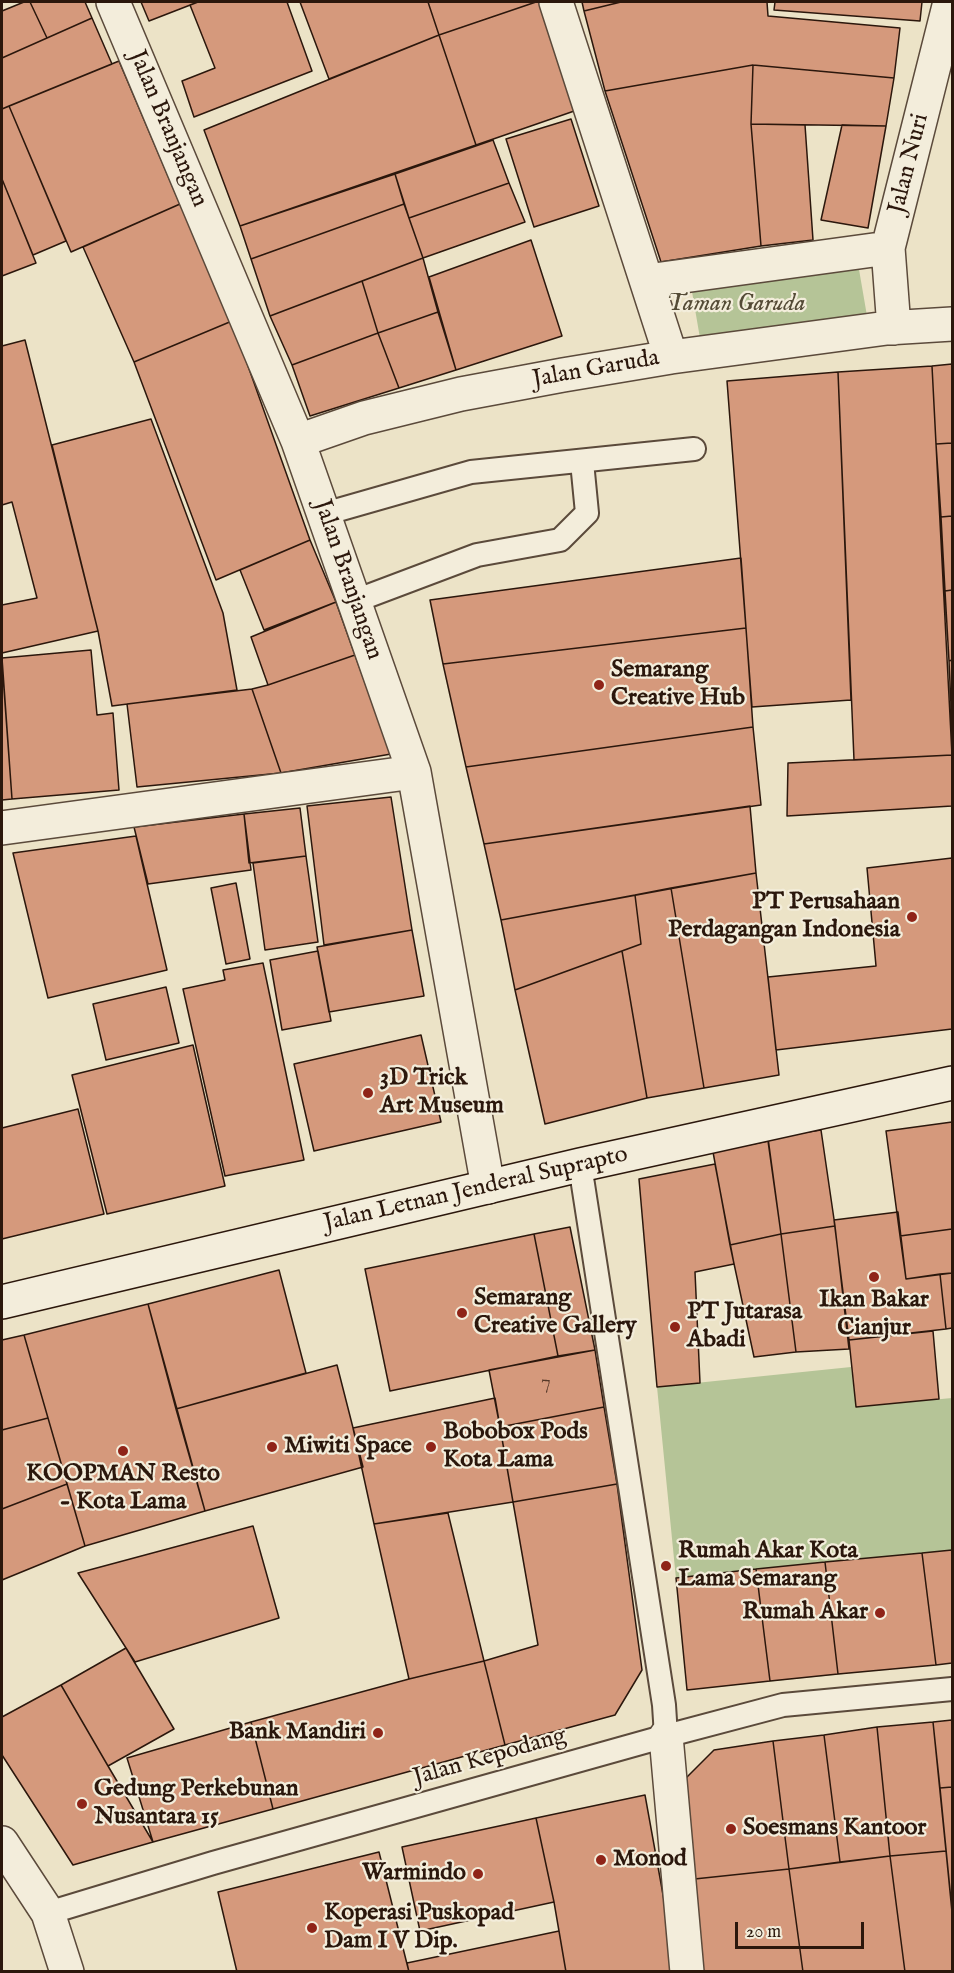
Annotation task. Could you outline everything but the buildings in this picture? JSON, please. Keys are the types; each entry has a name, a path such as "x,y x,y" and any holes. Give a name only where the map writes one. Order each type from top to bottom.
{"street":[{"name":"Jalan Branjangan","path":"113,2 298,441 414,772 488,1186"},
{"name":"Jalan Garuda","path":"298,441 364,418 461,394 672,357 556,2"},
{"name":"Jalan Nuri","path":"894,327 888,248 950,2"},
{"path":"647,281 888,248"},
{"path":"672,357 894,327 952,324"},
{"path":"2,828 414,772"},
{"name":"Jalan Letnan Jenderal Suprapto","path":"2,1302 488,1186 952,1083"},
{"path":"666,1736 687,1971"},
{"path":"2,1843 48,1913 67,1971"}],"lane":[{"path":"324,514 471,472 694,450"},
{"path":"355,601 477,555 560,540 586,513 582,462"},
{"path":"580,1165 666,1736"},
{"name":"Jalan Kepodang","path":"48,1913 213,1863 783,1705 952,1689"}],"green space":[{"name":"Taman Garuda","path":"856,252 867,316 701,344 690,280"},
{"path":"851,1367 856,1407 952,1398 952,1663 687,1690 657,1387"}],"place":[{"name":"Semarang Creative Hub","path":"599,685"},
{"name":"PT Perusahaan Perdagangan Indonesia","path":"912,917"},
{"name":"3D Trick Art Museum","path":"368,1093"},
{"name":"Ikan Bakar Cianjur","path":"874,1277"},
{"name":"Semarang Creative Gallery","path":"462,1313"},
{"name":"PT Jutarasa Abadi","path":"675,1327"},
{"name":"Miwiti Space","path":"272,1447"},
{"name":"Bobobox Pods Kota Lama","path":"431,1447"},
{"name":"KOOPMAN Resto - Kota Lama","path":"123,1451"},
{"name":"Rumah Akar Kota Lama Semarang","path":"666,1566"},
{"name":"Rumah Akar","path":"880,1613"},
{"name":"Bank Mandiri","path":"378,1733"},
{"name":"Gedung Perkebunan Nusantara 15","path":"82,1804"},
{"name":"Soesmans Kantoor","path":"731,1829"},
{"name":"Monod","path":"601,1860"},
{"name":"Warmindo","path":"478,1874"},
{"name":"Koperasi Puskopad Dam I V Dip.","path":"312,1928"}]}
